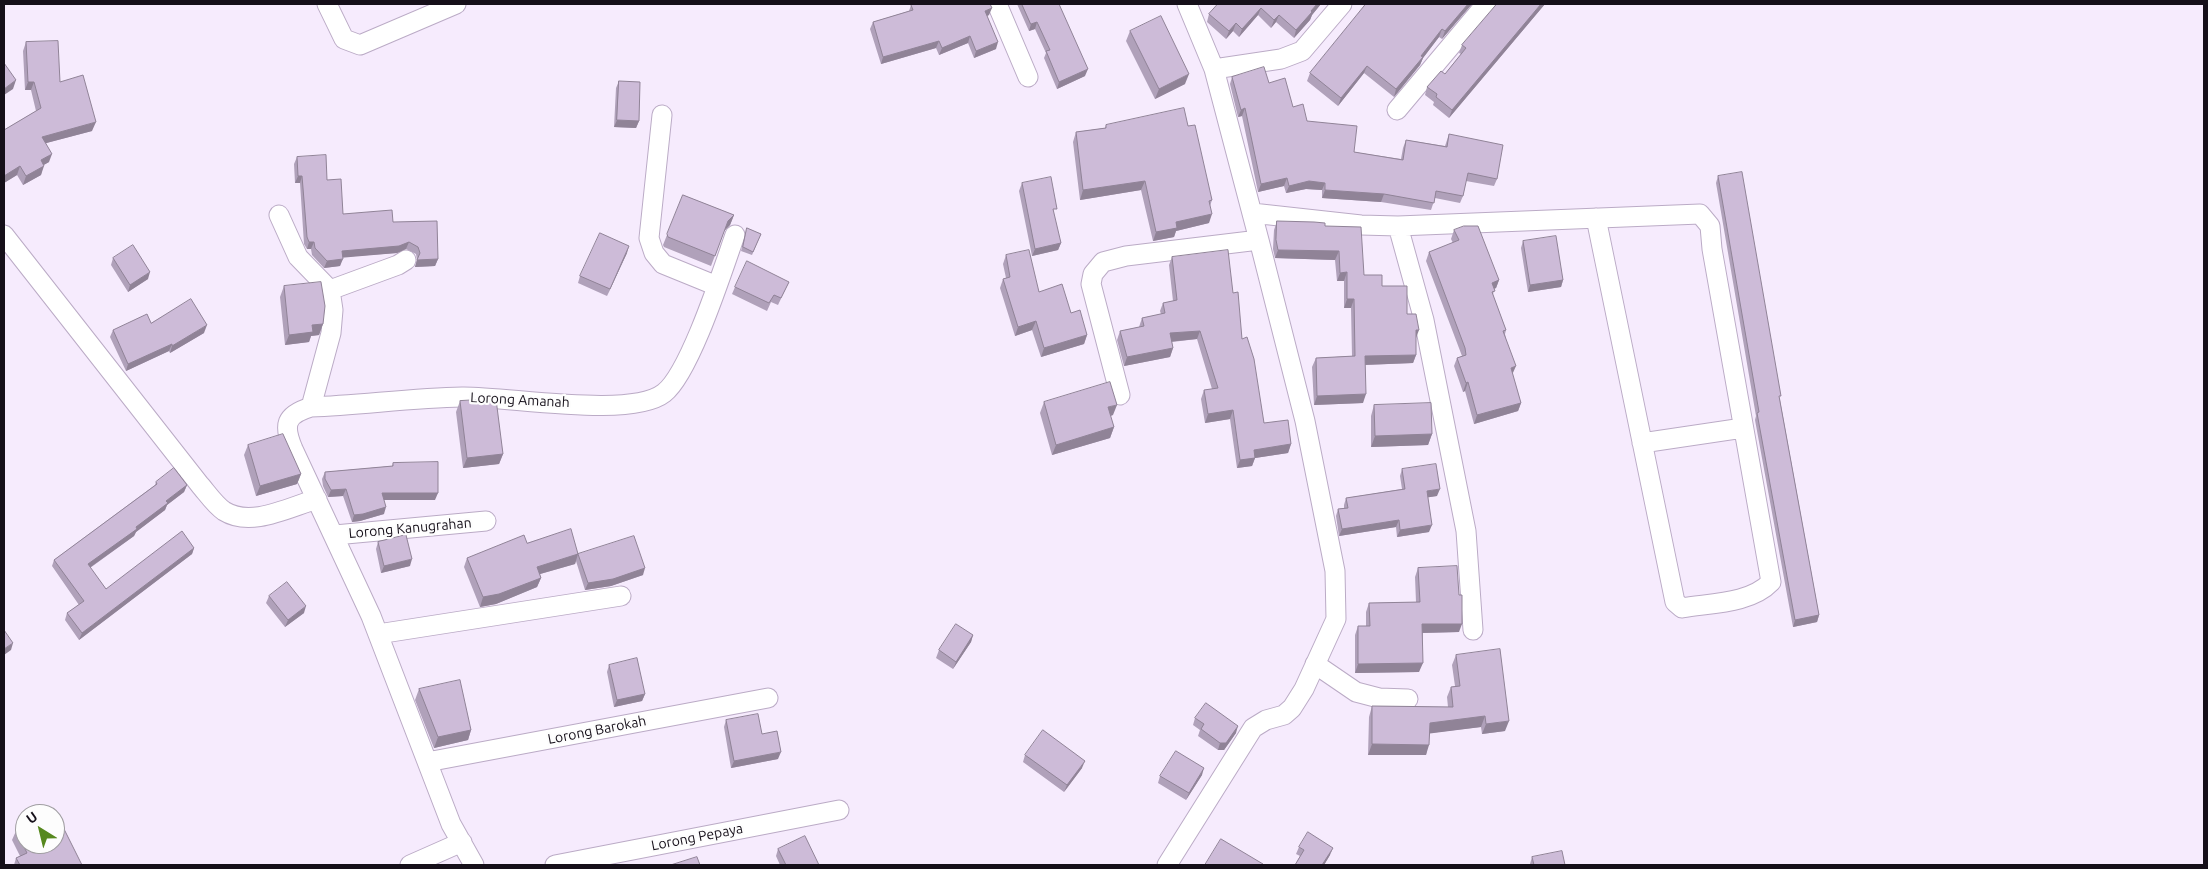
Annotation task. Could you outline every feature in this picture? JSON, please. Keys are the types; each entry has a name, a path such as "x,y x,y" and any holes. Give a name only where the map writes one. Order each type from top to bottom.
{"street":[{"path":"327,4 344,38 360,46 456,4"},
{"path":"997,4 1028,77"},
{"path":"1167,865 1253,728 1266,720 1284,715 1292,708 1304,688 1336,619 1335,572 1305,421 1214,69 1187,4"},
{"path":"1214,69 1282,59 1302,50 1342,4"},
{"path":"1397,110 1486,4"},
{"path":"662,115 649,238 654,253 663,264 717,286"},
{"path":"1252,213 1398,226 1596,218 1700,214 1710,226 1712,249 1771,582 1764,589 1750,596 1682,608 1675,602 1596,218"},
{"path":"279,215 298,257 330,290 333,310 331,333 311,407"},
{"path":"1398,226 1424,320 1466,531 1473,630"},
{"path":"4,235 222,510 236,517 257,517 317,499"},
{"name":"Lorong Amanah","path":"474,865 451,824 378,634 335,535 287,436 287,424 295,412 311,407 463,397 603,405 639,403 652,400 671,387 681,370 717,286 735,235"},
{"path":"1120,395 1091,284 1093,274 1103,262 1126,256 1259,240"},
{"path":"330,290 398,265 406,260"},
{"path":"1642,443 1743,428"},
{"name":"Lorong Kanugrahan","path":"335,535 486,521"},
{"path":"378,634 621,596"},
{"path":"1315,664 1356,692 1378,698 1408,700"},
{"name":"Lorong Barokah","path":"427,762 768,698"},
{"name":"Lorong Pepaya","path":"555,865 839,810"},
{"path":"410,865 462,842"}],"building":[{"path":"990,4 992,8 985,11 998,42 976,51 970,36 942,48 939,41 883,57 873,22 913,10 911,5"},
{"path":"1022,4 1059,4 1088,69 1059,82 1046,51 1050,50 1037,22 1031,24"},
{"path":"1218,4 1317,4 1296,30 1279,15 1274,20 1261,8 1242,29 1236,23 1229,31 1209,14"},
{"path":"1366,4 1468,4 1445,31 1442,29 1421,56 1423,57 1396,89 1367,66 1341,98 1310,73"},
{"path":"1497,4 1541,4 1452,110 1436,97 1437,94 1427,87 1441,71 1445,74 1466,48 1462,45"},
{"path":"1161,16 1189,74 1159,89 1130,31"},
{"path":"58,41 60,82 83,75 96,122 42,137 52,154 41,160 44,166 26,176 20,166 4,176 4,130 41,108 34,82 28,82 26,42"},
{"path":"4,63 16,80 4,89"},
{"path":"1264,67 1269,83 1285,78 1293,107 1303,104 1307,121 1357,126 1354,152 1403,160 1406,140 1447,147 1449,134 1503,145 1497,179 1468,173 1463,196 1436,191 1434,203 1384,194 1325,190 1325,183 1309,181 1289,186 1287,178 1261,184 1245,108 1241,110 1232,77"},
{"path":"619,81 640,82 639,121 617,120"},
{"path":"1184,108 1188,126 1195,125 1212,200 1209,201 1212,214 1176,222 1177,228 1156,232 1145,181 1083,190 1076,132 1106,128 1106,125"},
{"path":"326,155 327,180 341,179 343,214 392,210 393,222 437,221 438,259 417,260 420,253 418,247 409,242 399,246 342,251 343,259 327,261 315,248 314,242 309,242 307,237 302,176 298,176 297,157"},
{"path":"1742,172 1781,396 1779,396 1819,615 1795,620 1757,413 1759,412 1718,176"},
{"path":"1051,177 1057,209 1053,209 1061,243 1035,249 1022,183"},
{"path":"683,195 734,215 728,221 715,256 668,237 667,234"},
{"path":"1277,221 1314,222 1325,223 1325,226 1361,227 1364,275 1382,275 1382,286 1407,286 1407,314 1416,314 1419,330 1416,330 1416,355 1365,356 1366,394 1317,396 1316,358 1355,356 1354,299 1347,299 1347,272 1340,273 1339,251 1278,250 1276,240"},
{"path":"1464,226 1478,226 1499,280 1492,283 1495,291 1492,292 1506,330 1503,331 1516,366 1511,368 1521,403 1477,415 1468,382 1466,383 1457,358 1466,355 1465,348 1429,252 1459,240 1454,230"},
{"path":"747,228 761,234 753,252 743,247"},
{"path":"600,233 629,246 610,289 580,276"},
{"path":"1556,236 1563,280 1530,285 1523,241"},
{"path":"133,245 150,272 130,285 113,258"},
{"path":"1029,250 1039,292 1062,284 1071,313 1080,310 1087,335 1044,348 1036,321 1018,327 1003,279 1010,277 1006,255"},
{"path":"1228,250 1233,293 1238,292 1242,339 1247,337 1254,359 1264,423 1288,420 1291,444 1254,450 1255,458 1240,460 1233,410 1208,414 1204,390 1218,388 1200,331 1170,333 1173,348 1127,357 1120,331 1144,326 1142,318 1165,313 1163,303 1177,300 1172,257"},
{"path":"747,261 789,282 781,298 774,295 769,303 735,287"},
{"path":"321,282 325,306 323,324 312,325 313,332 289,335 284,286"},
{"path":"191,299 207,325 172,346 172,344 128,364 113,330 147,314 151,323"},
{"path":"1110,382 1117,405 1108,407 1114,427 1056,445 1044,402"},
{"path":"496,399 503,454 467,458 460,401"},
{"path":"1431,403 1432,434 1375,436 1374,405"},
{"path":"283,434 301,474 260,486 248,445"},
{"path":"438,462 438,493 382,493 386,507 363,514 354,515 346,489 331,490 325,479 325,472 393,466 393,463"},
{"path":"1436,464 1440,489 1427,491 1432,525 1400,530 1399,520 1342,529 1338,509 1348,508 1346,498 1405,489 1402,469"},
{"path":"174,468 187,485 166,501 168,503 136,527 137,529 88,564 106,589 182,531 194,548 82,633 67,613 84,601 54,560 157,484 156,482"},
{"path":"571,529 578,554 537,567 541,578 499,594 483,597 467,558 524,535 527,543"},
{"path":"406,535 412,559 384,566 378,542"},
{"path":"634,536 645,568 613,579 588,583 578,554"},
{"path":"1457,566 1459,595 1462,595 1462,624 1422,624 1423,663 1358,664 1358,626 1370,626 1369,603 1420,602 1418,568"},
{"path":"287,582 306,606 288,620 269,596"},
{"path":"956,624 973,635 956,662 939,650"},
{"path":"4,630 13,643 4,649"},
{"path":"1500,649 1509,721 1486,724 1485,716 1430,723 1429,745 1372,744 1372,706 1453,707 1451,687 1460,686 1456,655"},
{"path":"637,658 645,694 617,700 609,665"},
{"path":"460,680 471,730 438,737 419,689"},
{"path":"1206,703 1238,726 1226,743 1220,743 1201,729 1204,724 1195,718"},
{"path":"758,714 762,734 777,731 781,752 734,761 726,720"},
{"path":"1043,730 1085,761 1067,785 1025,755"},
{"path":"1176,751 1204,768 1189,793 1160,776"},
{"path":"65,831 82,865 20,865 16,858 25,854 65,854"},
{"path":"1308,832 1333,848 1322,865 1295,865 1304,850 1299,847"},
{"path":"805,836 819,865 786,865 778,849"},
{"path":"1221,839 1263,864 1205,865"},
{"path":"1562,851 1565,865 1534,865 1532,857"},
{"path":"697,857 700,865 671,865"}]}
